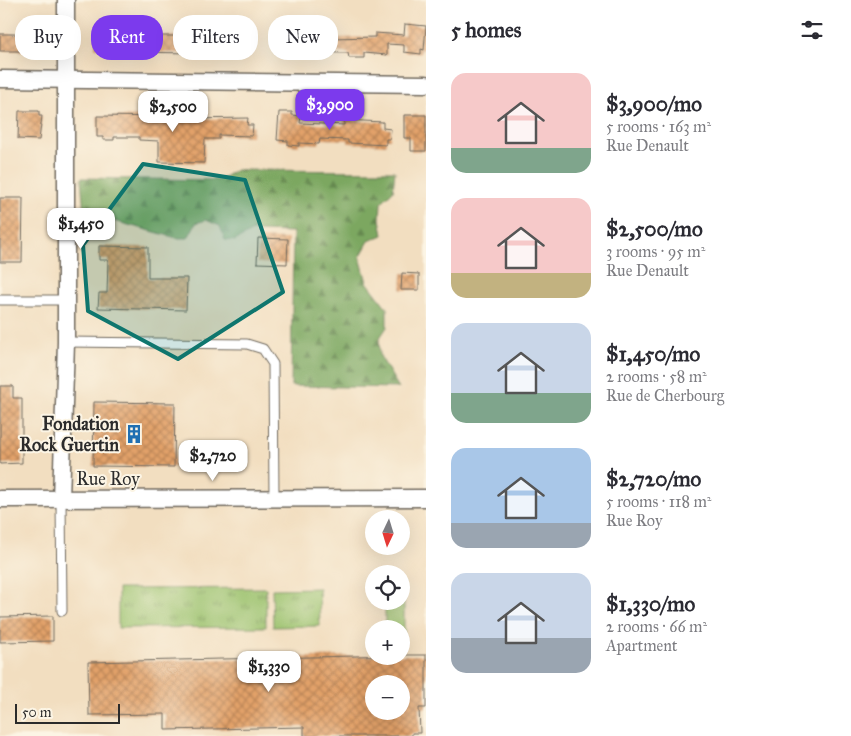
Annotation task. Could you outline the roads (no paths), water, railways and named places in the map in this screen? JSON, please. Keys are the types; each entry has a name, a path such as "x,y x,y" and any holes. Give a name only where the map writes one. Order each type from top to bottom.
{"street":[{"path":"61,499 66,342 66,0"},
{"path":"0,79 426,84"},
{"name":"Rue Roy","path":"0,499 426,498"}],"lane":[{"path":"0,300 66,300"},
{"path":"66,342 247,344 263,349 274,364 274,498"},
{"path":"61,499 62,611"}],"place":[{"name":"Fondation Rock Guertin","path":"134,434"}]}
